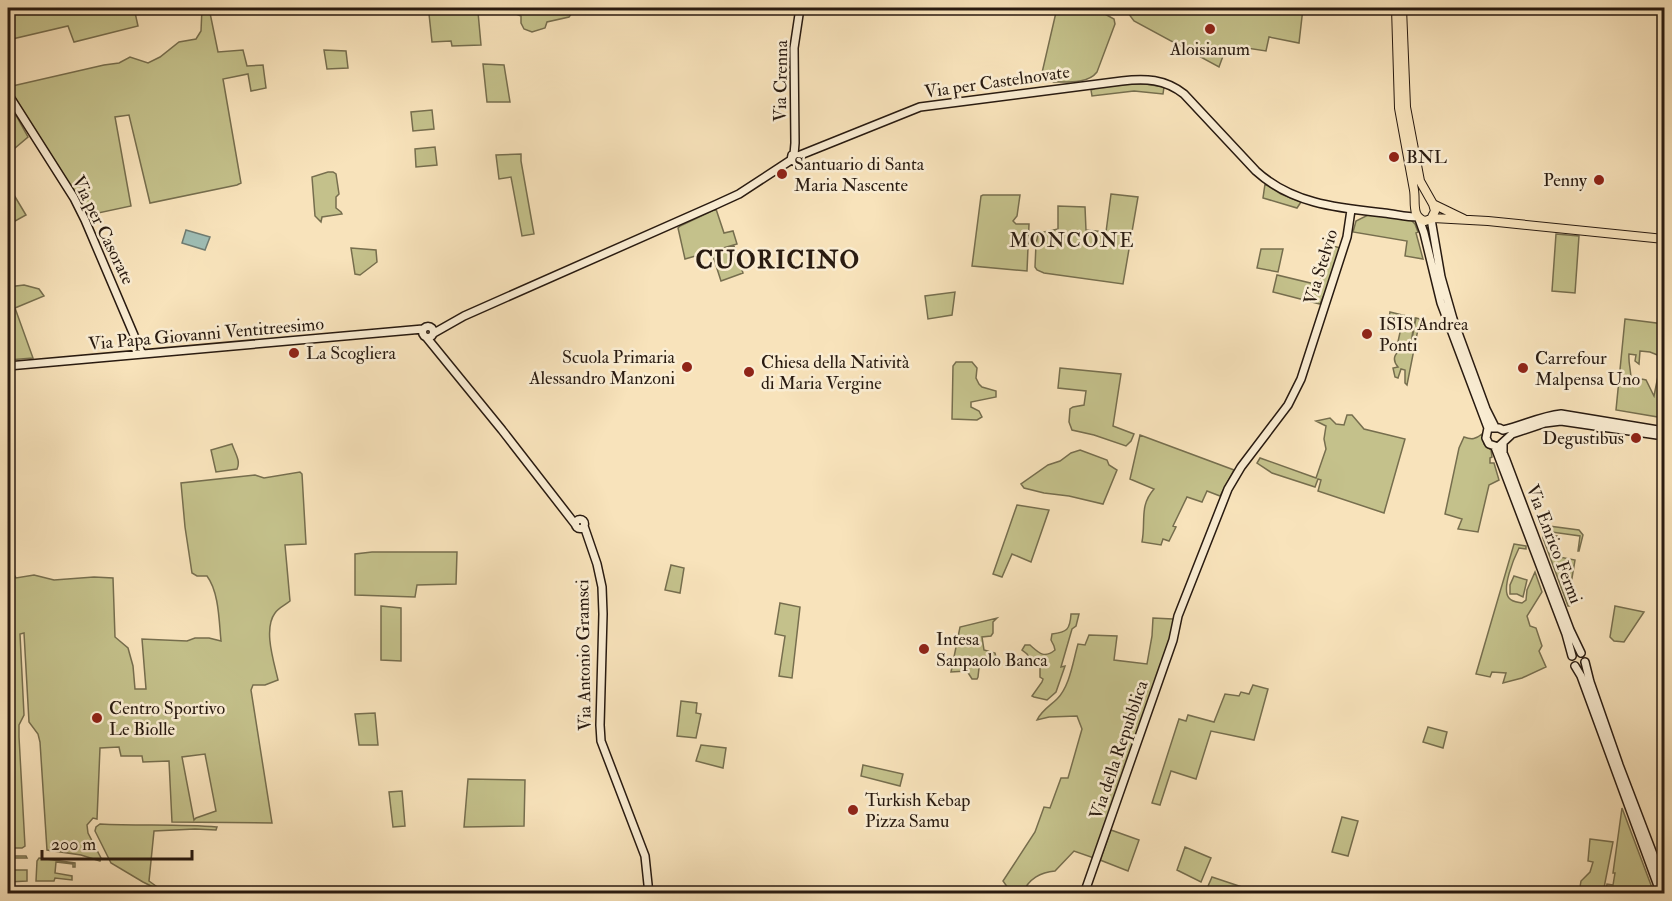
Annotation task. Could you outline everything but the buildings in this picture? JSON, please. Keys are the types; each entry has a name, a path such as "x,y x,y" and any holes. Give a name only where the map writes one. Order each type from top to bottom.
{"main road":[{"path":"1396,8 1398,95 1418,218 1425,221 1432,218 1488,221 1665,239"},
{"path":"1402,8 1406,107 1418,174 1435,211 1432,218"},
{"path":"1415,207 1422,201 1432,203 1464,219"}],"street":[{"name":"Via Crenna","path":"794,157 794,48 800,8"},
{"name":"Via per Castelnovate","path":"794,157 920,107 1149,79 1171,85 1194,103 1265,179 1285,192 1314,203 1351,210"},
{"name":"Via per Casorate","path":"8,94 78,205 142,354"},
{"path":"429,333 739,194 794,157"},
{"path":"1400,215 1410,213 1415,207"},
{"name":"Via Stelvio","path":"1178,616 1228,489 1241,467 1288,405 1301,380 1347,237 1351,210 1418,218"},
{"path":"1418,218 1424,233 1441,303 1495,430"},
{"path":"1432,218 1440,277 1495,430"},
{"name":"Via Papa Giovanni Ventitreesimo","path":"8,366 406,332 429,333"},
{"name":"Via Antonio Gramsci","path":"429,333 440,352 579,525 592,552 599,572 603,603 601,741 645,856 649,894"},
{"path":"1495,430 1547,416 1665,431"},
{"path":"1495,447 1504,443 1512,434 1561,418 1665,436"},
{"name":"Via Enrico Fermi","path":"1572,656 1566,634 1495,447 1487,441 1495,430 1506,435 1503,453 1570,630 1581,653"},
{"name":"Via della Repubblica","path":"1084,894 1173,640 1178,616"},
{"path":"1661,894 1581,676 1571,662 1572,656 1576,653 1581,653 1585,657 1590,682 1619,765 1665,883"},
{"path":"1575,666 1581,666 1585,662"}],"shaded area":[{"path":"8,8 134,8 138,26 74,42 68,26 8,40"},
{"path":"202,8 209,8 218,52 243,50 247,66 263,65 266,88 251,91 248,74 223,79 241,183 150,203 129,115 115,117 131,206 89,215 8,87 119,63 130,57 148,63 179,42 196,39 201,31"},
{"path":"424,8 473,8 473,12 478,12 481,45 452,46 451,41 432,42 429,14"},
{"path":"517,8 575,8 575,13 569,17 547,22 545,28 532,32 524,29 521,16 516,14"},
{"path":"1057,8 1094,8 1114,19 1115,24 1097,72 1088,79 1077,82 1053,82 1050,78 1041,77"},
{"name":"Aloisianum","path":"1130,8 1303,8 1299,43 1269,37 1266,51 1227,45 1219,67 1134,21 1128,13"},
{"path":"324,50 346,51 348,68 327,69"},
{"path":"483,64 504,65 510,102 487,102"},
{"path":"1130,84 1164,87 1163,94 1134,91 1092,96 1091,90 1094,87"},
{"path":"8,101 28,137 8,154"},
{"path":"432,110 434,129 413,131 411,112"},
{"path":"435,147 437,165 416,167 415,149"},
{"path":"521,154 534,234 522,236 511,177 499,179 496,155"},
{"path":"328,172 336,174 339,194 336,197 336,208 342,214 322,217 321,222 315,216 312,177"},
{"path":"1265,184 1301,202 1297,208 1263,198"},
{"path":"8,185 26,215 8,225"},
{"path":"1111,194 1138,197 1123,284 1044,273 1037,270 1035,267 1038,234 1058,229 1058,206 1085,207 1086,230 1106,232"},
{"path":"1020,195 1017,216 1013,221 1016,224 1029,224 1027,271 972,266 981,196"},
{"path":"716,209 724,233 733,231 737,244 685,259 678,228"},
{"path":"1370,214 1409,218 1415,224 1418,232 1416,233 1423,259 1405,256 1407,241 1353,232 1356,221"},
{"path":"1556,234 1579,236 1575,293 1552,291"},
{"path":"1330,245 1340,248 1320,304 1273,292 1277,275 1319,285"},
{"path":"734,246 743,273 721,281 712,253"},
{"path":"351,248 376,250 377,262 360,275 355,274"},
{"path":"1261,249 1283,249 1278,272 1257,268"},
{"path":"24,285 39,289 44,296 15,308 33,358 8,360 8,287"},
{"path":"955,292 952,315 928,319 925,296"},
{"path":"1390,312 1415,318 1410,349 1416,318 1420,319 1407,385 1405,370 1401,369 1398,378 1395,377 1393,368 1398,367 1395,356 1405,349 1397,346 1401,328 1388,325"},
{"path":"1625,319 1664,324 1664,418 1616,410","holes":["1640,351 1660,356 1659,362 1663,366 1663,372 1658,376 1654,396 1646,380 1642,379 1639,384 1631,383 1629,354 1636,355 1635,361 1639,364"]},
{"path":"956,362 972,362 977,368 976,378 979,384 996,391 996,397 971,402 971,407 979,411 982,417 977,420 952,419 953,366"},
{"path":"1060,368 1121,374 1113,426 1134,434 1126,446 1072,430 1069,422 1070,409 1084,405 1086,391 1058,388"},
{"path":"1347,415 1352,415 1364,429 1405,439 1384,513 1318,491 1321,480 1318,479 1315,487 1272,473 1257,463 1260,458 1316,478 1326,449 1324,439 1326,426 1316,421 1330,418 1336,424 1344,425"},
{"path":"1482,434 1484,444 1491,450 1490,463 1494,463 1499,480 1489,485 1478,532 1458,529 1462,519 1445,514 1459,448 1464,437 1474,438"},
{"path":"1140,435 1234,470 1220,496 1207,491 1202,502 1187,497 1173,526 1176,527 1169,541 1163,539 1161,545 1142,542 1146,502 1154,489 1130,479"},
{"path":"232,444 238,460 237,469 216,472 211,450"},
{"path":"1080,450 1107,460 1109,465 1117,470 1103,504 1044,493 1024,488 1021,484 1048,465"},
{"path":"300,472 302,474 306,544 285,545 290,601 276,611 270,628 270,646 278,680 265,685 253,685 251,690 272,823 172,822 169,761 143,762 142,756 121,756 119,747 100,748 97,819 93,818 87,825 88,833 101,858 100,861 81,855 47,850 40,742 38,734 29,722 24,633 20,634 24,715 19,725 19,737 25,846 8,848 8,546 11,570 16,578 34,575 54,580 113,578 115,637 128,648 133,666 135,689 146,689 142,639 187,641 195,638 209,638 221,641 214,590 207,576 197,576 192,573 181,483 255,475 264,478","holes":["205,754 216,811 194,820 182,757"]},
{"path":"1017,505 1049,510 1031,562 1012,554 1002,577 993,574"},
{"path":"1545,523 1549,526 1579,530 1583,535 1578,551 1580,536 1552,532 1552,536 1557,536 1554,556 1575,560 1569,596 1573,597 1570,606 1568,606 1543,538"},
{"path":"1514,544 1526,546 1526,549 1519,548 1509,573 1507,594 1515,602 1522,603 1526,600 1527,590 1535,572 1542,592 1527,616 1530,626 1536,628 1542,646 1539,651 1546,667 1522,678 1503,683 1506,673 1492,672 1490,677 1476,674"},
{"path":"457,552 456,584 417,585 415,597 355,595 355,554"},
{"path":"671,565 684,568 680,593 665,590"},
{"path":"1514,576 1527,580 1523,597 1510,594 1510,585"},
{"path":"780,603 800,607 792,678 779,676 785,636 775,634"},
{"path":"381,606 401,608 401,661 381,660"},
{"path":"1615,606 1644,612 1624,642 1614,641 1610,637"},
{"path":"1071,614 1079,614 1076,626 1072,629 1061,667 1065,666 1056,692 1047,700 1034,697 1032,696 1043,679 1040,677 1040,665 1022,650 1025,645 1030,645 1039,652 1051,653 1055,650 1051,640 1052,634 1067,629"},
{"path":"997,618 993,622 991,636 982,637 984,650 995,653 996,657 992,662 983,661 977,679 972,679 967,671 951,672 960,627"},
{"path":"1153,618 1173,619 1175,623 1094,858 1074,851 1055,871 1032,880 1023,893 1009,893 1003,881 1035,832 1044,807 1050,808 1061,778 1068,778 1082,729 1077,716 1037,720 1061,694 1068,680 1078,644 1085,645 1089,635 1117,636 1114,660 1147,664"},
{"path":"1253,685 1268,689 1254,740 1211,731 1196,779 1171,771 1160,805 1152,803 1179,719 1186,721 1188,715 1214,722 1225,694 1239,696 1241,692 1249,694"},
{"path":"681,701 697,703 696,713 701,714 696,738 677,736"},
{"path":"375,713 378,745 359,745 355,714"},
{"path":"1428,727 1447,732 1443,748 1423,742"},
{"path":"701,745 726,748 723,768 696,761"},
{"path":"863,765 903,774 900,786 861,776"},
{"path":"468,779 525,780 524,826 464,827"},
{"path":"402,791 405,826 393,827 389,792"},
{"path":"1622,808 1654,893 1605,893 1607,884 1613,885"},
{"path":"1342,817 1358,821 1348,856 1332,852"},
{"path":"100,824 217,827 216,830 154,831 149,881 167,894 111,863 95,831"},
{"path":"1111,830 1139,840 1128,871 1100,860"},
{"path":"1590,839 1613,842 1603,893 1579,893 1581,881 1590,872 1593,862 1588,861"},
{"path":"1185,847 1211,858 1201,882 1177,870"},
{"path":"8,856 26,856 27,858 10,858 10,870 27,870 27,881 8,882"},
{"path":"39,858 75,863 73,867 73,864 56,862 55,873 72,876 72,880 55,878 54,881 36,881"},
{"path":"1212,877 1245,888 1243,893 1205,893"}],"water":[{"path":"186,230 210,237 205,250 182,243"}],"place":[{"name":"Aloisianum","path":"1210,29"},
{"name":"BNL","path":"1394,157"},
{"name":"Santuario di Santa Maria Nascente","path":"782,174"},
{"name":"Penny","path":"1599,180"},
{"name":"ISIS Andrea Ponti","path":"1367,334"},
{"name":"La Scogliera","path":"294,353"},
{"name":"Scuola Primaria Alessandro Manzoni","path":"687,367"},
{"name":"Carrefour Malpensa Uno","path":"1523,368"},
{"name":"Chiesa della Natività di Maria Vergine","path":"749,372"},
{"name":"Degustibus","path":"1636,438"},
{"name":"Intesa Sanpaolo Banca","path":"924,649"},
{"name":"Centro Sportivo Le Biolle","path":"97,718"},
{"name":"Turkish Kebap Pizza Samu","path":"853,810"}],"district":[{"name":"MONCONE","path":"1072,240"},
{"name":"CUORICINO","path":"778,260"}]}
